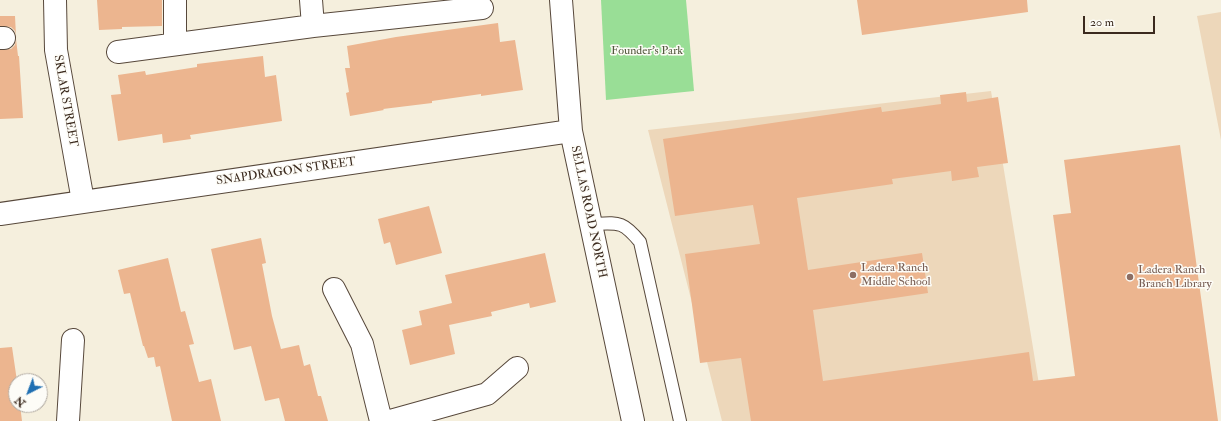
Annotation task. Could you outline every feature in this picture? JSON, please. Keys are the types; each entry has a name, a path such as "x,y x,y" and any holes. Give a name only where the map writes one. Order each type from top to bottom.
{"street":[{"name":"SKLAR STREET","path":"55,0 56,50 83,201"},
{"path":"175,0 175,44"},
{"path":"311,0 313,26"},
{"name":"SELLAS ROAD NORTH","path":"561,0 571,130 633,421"},
{"path":"118,52 313,26 430,6 482,8"},
{"name":"SNAPDRAGON STREET","path":"0,214 571,130"},
{"path":"334,289 362,344 381,421"},
{"path":"68,421 73,340"},
{"path":"390,421 486,394 517,368"}],"lane":[{"path":"591,224 618,223 631,231 640,242 680,421"}],"shaded area":[{"path":"1221,12 1221,140 1197,16"},
{"name":"Ladera Ranch Middle School","path":"991,91 1045,421 722,421 648,130"}],"green space":[{"name":"Founder's Park","path":"601,0 686,0 694,91 606,100"}],"building":[{"path":"97,0 162,0 162,26 122,27 122,29 99,30"},
{"path":"857,0 1027,0 1028,12 862,35"},
{"path":"0,16 15,16 16,36 15,31 11,27 0,26"},
{"path":"498,23 500,42 515,40 523,90 432,101 432,103 383,109 384,110 350,116 346,93 349,92 345,68 350,68 347,46 396,37"},
{"path":"16,39 19,56 23,118 0,119 0,50 11,49 15,45"},
{"path":"263,56 265,77 276,75 282,121 190,135 191,139 163,143 162,134 118,141 111,95 121,94 118,75 145,71 146,75 197,67 197,64"},
{"path":"966,92 967,102 998,97 1008,163 977,167 979,177 952,181 951,171 892,179 893,184 797,198 808,270 922,253 928,293 813,310 823,381 1029,352 1033,381 1075,376 1053,215 1071,213 1064,160 1180,145 1218,421 751,421 741,358 700,363 685,254 760,244 753,205 675,216 663,139 881,107 882,112 941,104 940,95"},
{"path":"429,206 442,253 396,265 390,242 384,244 378,219"},
{"path":"261,238 266,263 262,264 272,316 281,349 299,345 304,366 310,364 318,396 321,396 328,421 285,421 279,398 265,401 251,346 234,350 211,249"},
{"path":"545,253 556,302 530,308 529,303 491,312 492,316 449,325 455,354 410,365 402,330 422,325 419,311 452,303 445,275"},
{"path":"168,258 181,312 185,311 194,344 189,345 199,382 211,379 221,421 172,421 160,366 156,367 154,357 148,358 143,346 130,293 124,294 118,270"},
{"path":"12,347 16,373 8,373 8,413 21,413 22,421 0,421 0,348"}],"place":[{"name":"Ladera Ranch Middle School","path":"853,275"},
{"name":"Ladera Ranch Branch Library","path":"1130,277"}]}
